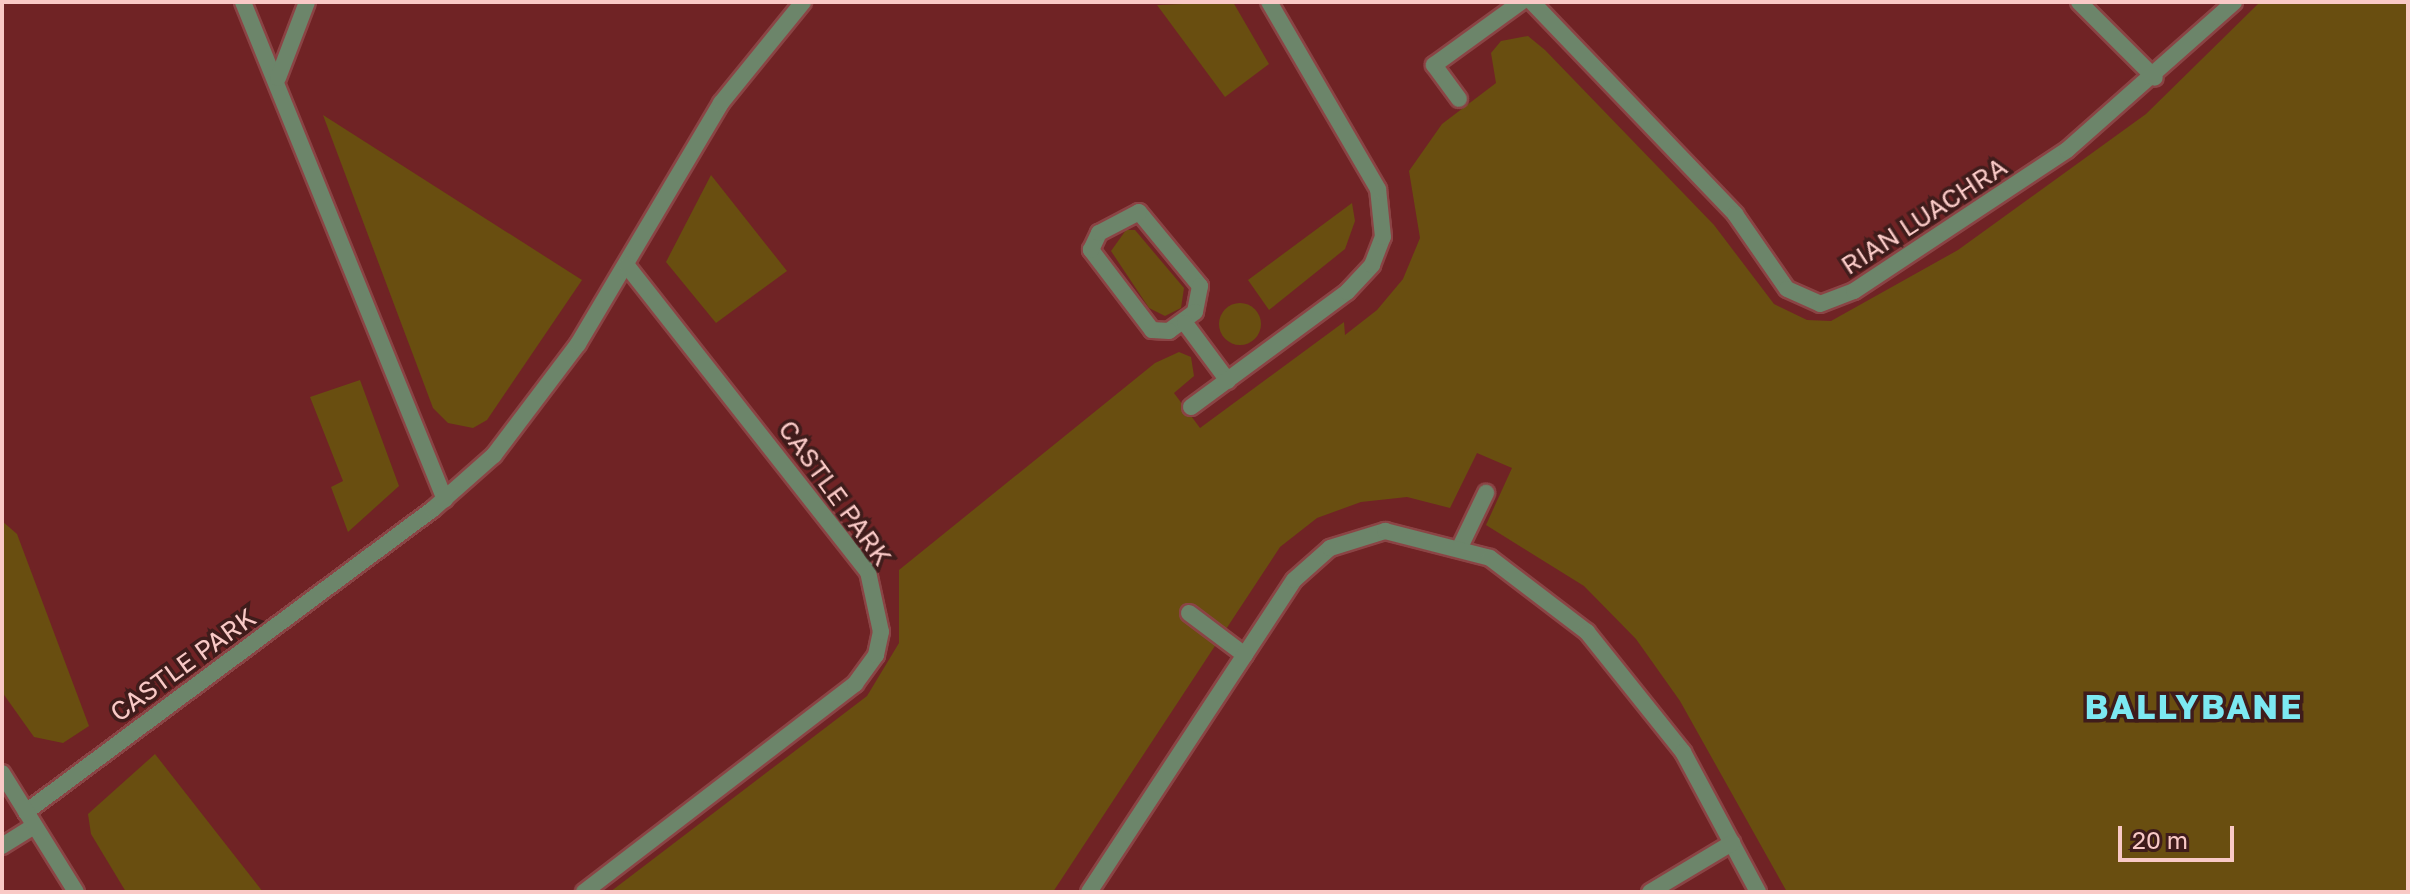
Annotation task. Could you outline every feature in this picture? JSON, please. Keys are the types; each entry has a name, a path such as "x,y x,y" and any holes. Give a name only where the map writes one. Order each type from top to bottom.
{"street":[{"path":"243,2 278,78 383,360 445,500"},
{"path":"278,78 307,2"},
{"name":"CASTLE PARK","path":"2,846 30,819 445,500 512,436 627,266 721,103 803,2"},
{"path":"1191,407 1361,278 1383,237 1378,189 1269,2"},
{"path":"1459,99 1434,65 1521,2"},
{"name":"RIAN LUACHRA","path":"1532,2 1735,214 1787,289 1806,302 1854,291 1967,220 2155,78 2234,2"},
{"path":"2079,2 2155,78"},
{"path":"1126,215 1144,215 1200,286 1185,323 1152,330 1098,264 1094,238 1126,215"},
{"name":"CASTLE PARK","path":"584,892 855,684 876,655 881,632 868,572 627,266"},
{"path":"1185,323 1228,381"},
{"path":"1461,545 1486,493"},
{"path":"1089,892 1294,580 1330,548 1385,531 1461,545 1536,586 1638,687 1758,892"},
{"path":"1189,613 1245,655"},
{"path":"2,773 76,892"},
{"path":"1650,892 1732,843"}],"shaded area":[{"path":"1233,2 1269,64 1225,97 1157,5"},
{"path":"2260,2 2408,2 2408,892 1787,892 1680,701 1636,639 1584,586 1486,525 1512,468 1477,453 1450,508 1407,497 1361,502 1317,518 1280,547 1053,892 610,892 867,696 899,643 899,570 1155,363 1179,352 1191,357 1194,376 1174,393 1200,428 1344,322 1345,335 1377,310 1403,279 1420,238 1409,171 1442,124 1496,83 1491,53 1501,41 1528,36 1545,50 1714,225 1774,304 1807,320 1831,321 1958,250 2146,114"},
{"path":"323,115 582,280 487,420 473,428 448,423 433,408"},
{"path":"711,175 787,271 716,323 666,262"},
{"path":"1352,203 1355,221 1345,249 1269,310 1248,280"},
{"path":"1126,230 1135,230 1184,288 1181,308 1165,316 1149,308 1111,251"},
{"path":"1240,303 1255,309 1261,324 1255,339 1240,345 1225,339 1219,324 1225,309"},
{"path":"360,380 399,486 348,532 331,487 343,481 310,397"},
{"path":"2,521 17,534 89,726 63,743 34,737 2,692"},
{"path":"155,754 263,892 126,892 91,834 88,814"}],"district":[{"name":"BALLYBANE","path":"2194,707"}]}
